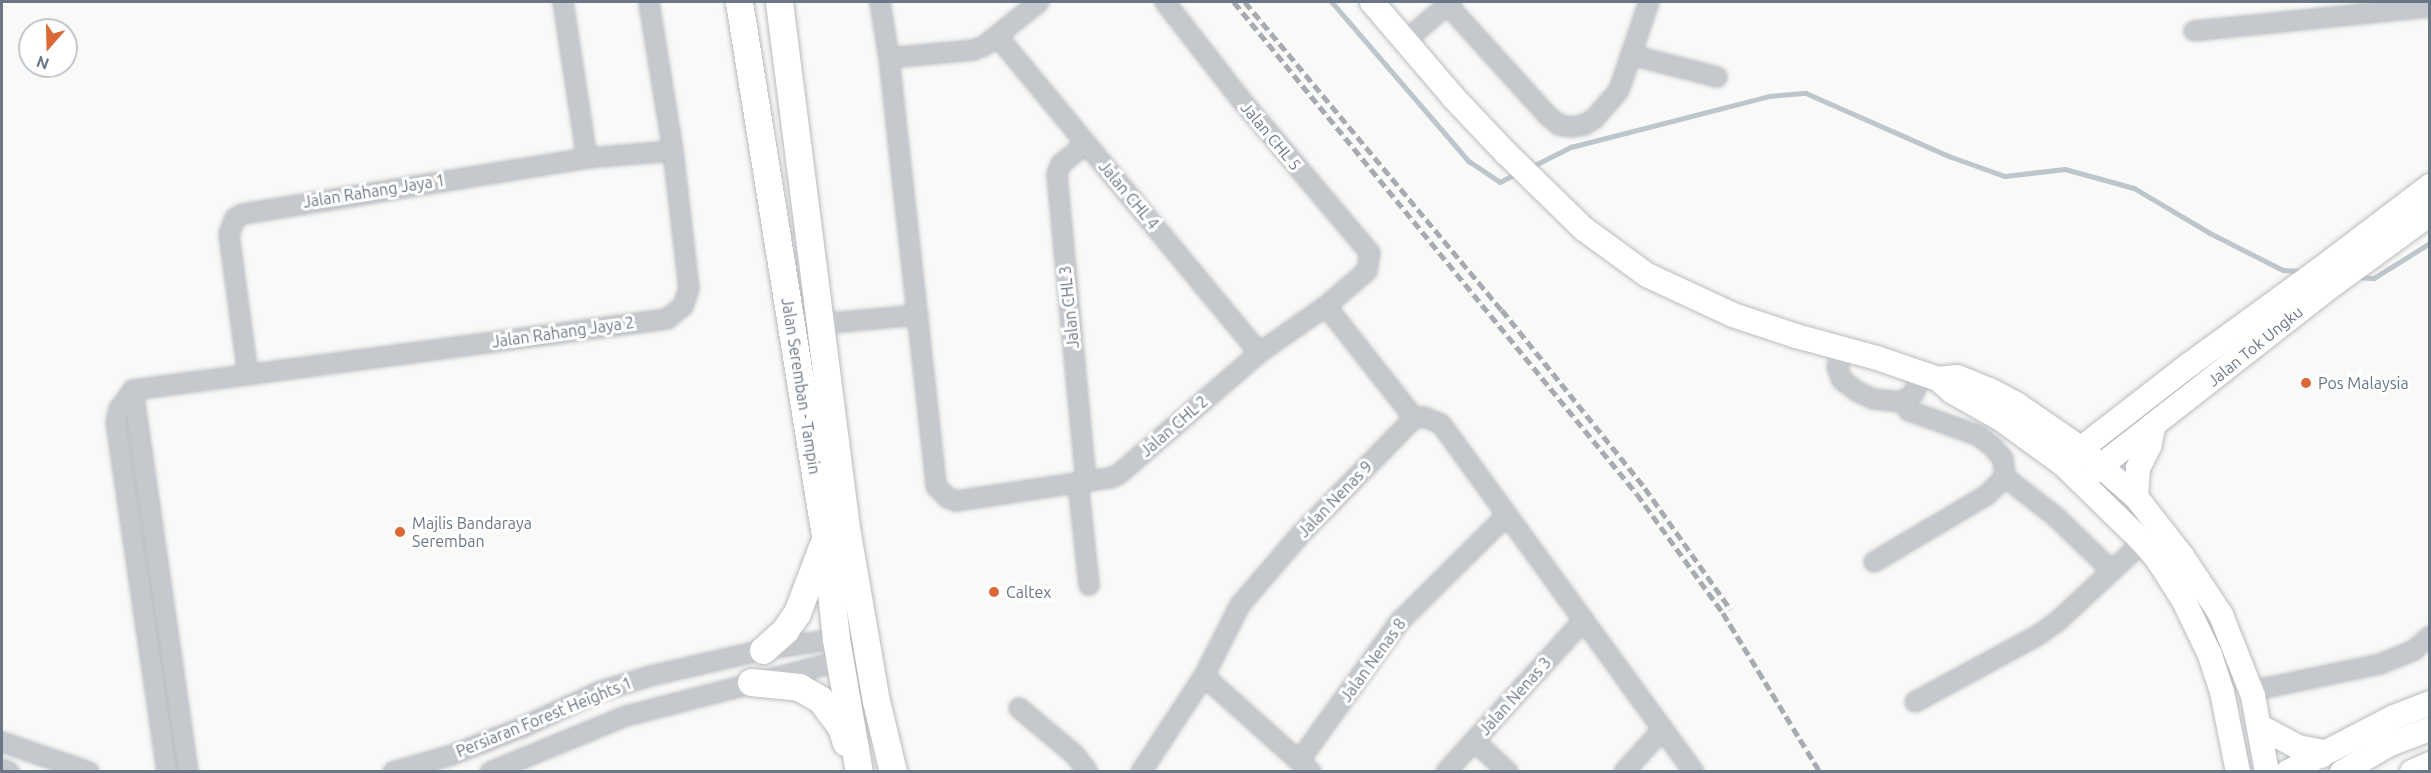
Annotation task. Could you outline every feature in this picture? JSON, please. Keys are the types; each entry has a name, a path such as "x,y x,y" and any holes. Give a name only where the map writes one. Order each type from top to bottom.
{"highway":[{"name":"Jalan Seremban - Tampin","path":"739,2 825,536 838,650 858,771"},
{"name":"Jalan Seremban - Tampin","path":"779,2 846,528 876,701 892,771"},
{"path":"763,650 785,630 798,613 815,570 825,536"},
{"path":"751,682 799,687 820,699 841,727 858,771"}],"main road":[{"path":"1372,2 1506,153 1541,189 1584,229 1647,275 1733,315 1930,376 1957,377 1990,390 2016,404 2091,473 2184,601 2210,655 2222,692 2238,771"},
{"path":"2072,456 2321,282 2430,186"},
{"path":"2345,263 2430,214"},
{"name":"Jalan Tok Ungku","path":"2091,473 2154,425 2321,282"},
{"path":"2136,497 2138,468 2149,446 2154,425"},
{"path":"2091,473 2136,497 2182,556 2222,615 2251,691 2267,771"},
{"path":"2288,771 2320,762 2394,717 2430,703"},
{"path":"2259,726 2320,762"},
{"path":"2342,771 2390,744 2430,729"},
{"path":"2412,771 2430,764"}],"street":[{"path":"563,2 587,158"},
{"name":"Jalan Rahang Jaya 2","path":"133,390 667,318 683,306 689,289 673,151 649,2"},
{"path":"820,324 918,315 889,58 880,2"},
{"path":"889,58 974,50 998,37 1039,2"},
{"name":"Jalan CHL 5","path":"1165,2 1242,101 1370,253 1367,271"},
{"path":"1405,41 1448,3 1548,116 1559,125 1571,127 1584,125 1594,119 1619,90 1631,55 1643,3"},
{"path":"2194,31 2430,7"},
{"name":"Jalan CHL 4","path":"998,37 1259,353"},
{"path":"1631,55 1717,77"},
{"name":"Jalan CHL 3","path":"1086,144 1061,164 1057,174 1089,585"},
{"name":"Jalan Rahang Jaya 1","path":"248,375 230,234 235,218 253,211 587,158 673,151"},
{"name":"Jalan CHL 2","path":"918,315 936,486 948,498 956,501 1082,483 1119,474 1259,353 1326,306 1367,271"},
{"path":"1326,306 1414,418 1424,417 1441,424 1694,771"},
{"path":"1843,349 1837,367 1842,380 1858,392 1874,399 1902,402 1930,376"},
{"path":"133,390 119,410 116,422 165,769"},
{"path":"133,390 189,771"},
{"path":"1902,402 1909,411 1977,435 1992,446 2003,459 2005,477 2055,516 2112,571"},
{"name":"Jalan Nenas 9","path":"1141,771 1204,676 1240,605 1300,535 1414,418"},
{"path":"1874,562 1987,495 2005,477"},
{"name":"Jalan Nenas 8","path":"1305,766 1400,621 1506,516"},
{"path":"1915,702 2040,634 2058,621 2143,542"},
{"name":"Jalan Nenas 3","path":"1446,771 1584,620"},
{"path":"2251,691 2380,664 2414,650 2430,636"},
{"name":"Persiaran Forest Heights 1","path":"393,771 484,743 601,691 650,676 763,650 838,650"},
{"name":"Persiaran Forest Heights 1","path":"490,771 626,716 751,682 838,650"},
{"path":"1204,676 1305,766"},
{"path":"1019,708 1075,755 1088,771"},
{"path":"1624,771 1663,729"},
{"path":"1474,741 1508,771"},
{"path":"2,742 89,771"},
{"path":"2,769 9,771"}],"waterway":[{"path":"1332,2 1469,161 1500,182 1515,174"},
{"path":"1531,167 1571,147 1769,96 1806,93 1949,156 2005,176 2065,169 2134,188 2210,233 2283,270 2302,271"},
{"path":"2358,277 2374,278 2430,243"}],"railway":[{"path":"1234,2 1637,494 1723,613 1820,772"},
{"path":"1245,2 1502,310 1645,488 1731,610"}],"place":[{"name":"Pos Malaysia","path":"2306,383"},
{"name":"Majlis Bandaraya Seremban","path":"400,532"},
{"name":"Caltex","path":"994,592"}]}
